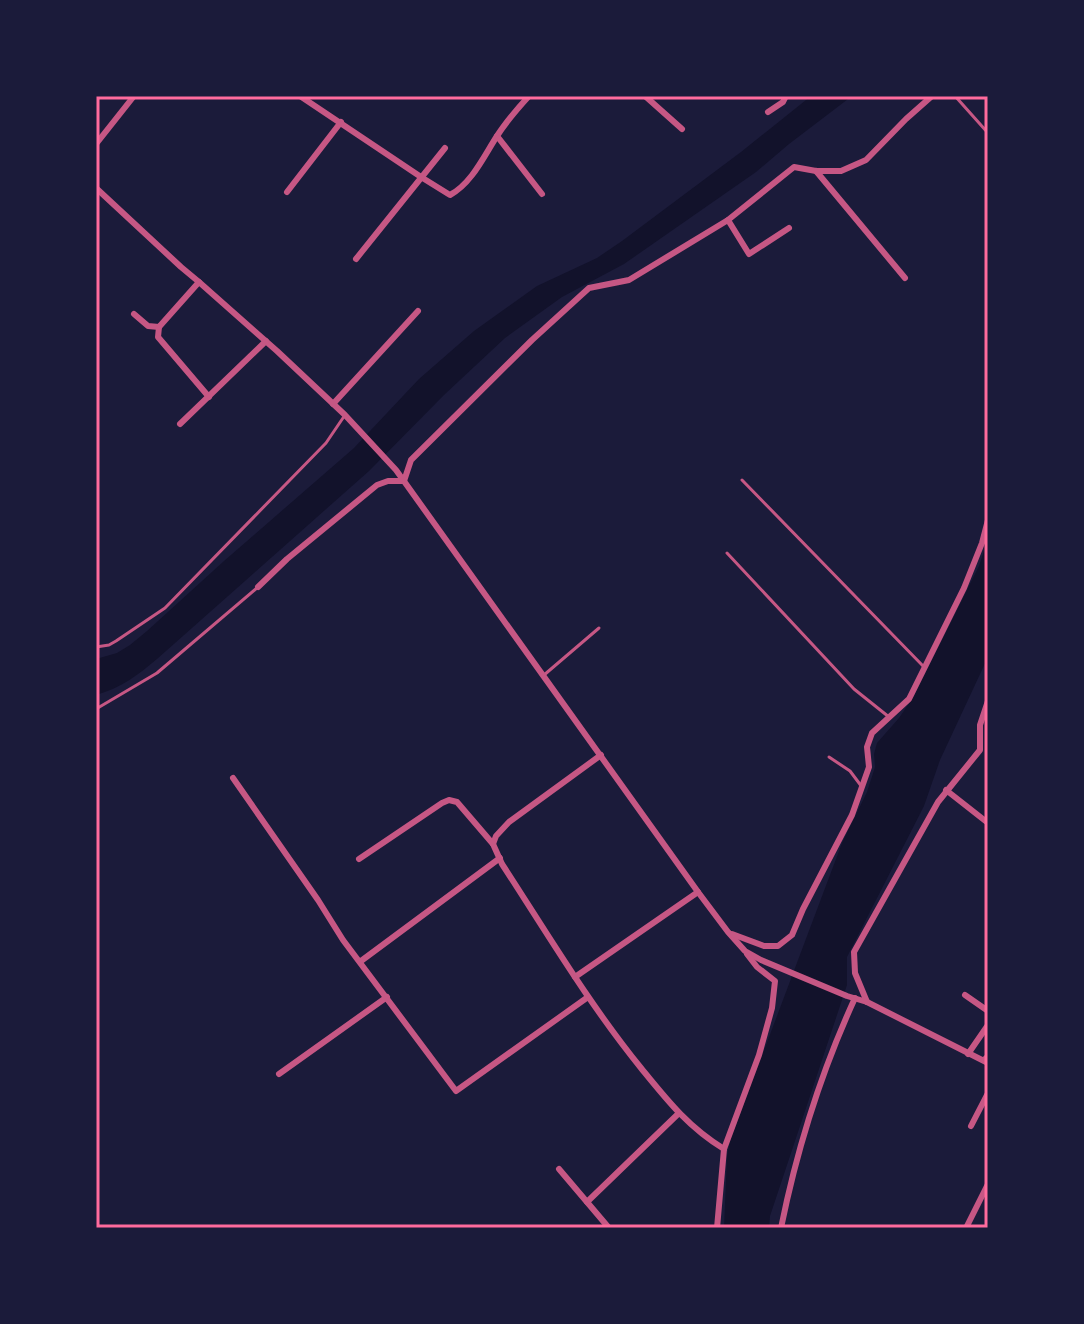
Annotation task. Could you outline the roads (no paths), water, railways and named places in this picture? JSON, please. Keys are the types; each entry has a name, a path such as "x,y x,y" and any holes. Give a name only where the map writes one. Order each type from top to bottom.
{"street":[{"path":"96,144 134,96"},
{"path":"300,96 450,195 457,191 485,157 497,136 529,96"},
{"path":"645,96 682,129"},
{"path":"768,112 783,102 786,96"},
{"path":"404,481 411,460 589,288 629,280 728,220 794,167 841,171 866,160 932,96"},
{"path":"287,192 341,122"},
{"path":"497,136 542,194"},
{"path":"356,259 445,148"},
{"path":"816,171 905,278"},
{"path":"96,188 345,415 396,470 698,892 757,967 775,981 772,1008 747,1090 724,1149 717,1228"},
{"path":"728,220 749,254 789,228"},
{"path":"199,282 159,327 158,337 209,397"},
{"path":"333,404 418,311"},
{"path":"134,314 148,326 159,327"},
{"path":"180,424 266,341"},
{"path":"258,587 377,485 404,481"},
{"path":"728,932 753,943 778,946 792,935 852,815 869,767 867,747 872,733 909,699 964,588 988,520"},
{"path":"867,1002 855,973 854,952 938,802 980,750 980,725 988,701"},
{"path":"978,753 988,759"},
{"path":"493,844 509,822 601,755"},
{"path":"233,778 343,940 456,1091 588,997"},
{"path":"946,790 988,823"},
{"path":"359,859 447,800 457,802 493,844 575,977 623,1046 678,1114 724,1149"},
{"path":"361,961 500,858"},
{"path":"575,977 698,892"},
{"path":"745,951 867,1002 985,1062"},
{"path":"965,995 988,1011"},
{"path":"279,1074 387,997"},
{"path":"781,1228 792,1174 819,1088 855,998"},
{"path":"968,1054 988,1025"},
{"path":"971,1126 988,1093"},
{"path":"587,1202 678,1114"},
{"path":"559,1169 609,1228"},
{"path":"966,1228 988,1184"}],"lane":[{"path":"955,96 988,133"},
{"path":"96,647 109,645 165,608 326,443 345,415"},
{"path":"742,480 924,667"},
{"path":"727,553 854,689 889,717"},
{"path":"96,709 157,673 258,587"},
{"path":"544,675 599,628"},
{"path":"829,757 850,771 862,787"},
{"path":"985,1062 988,1054"}]}
